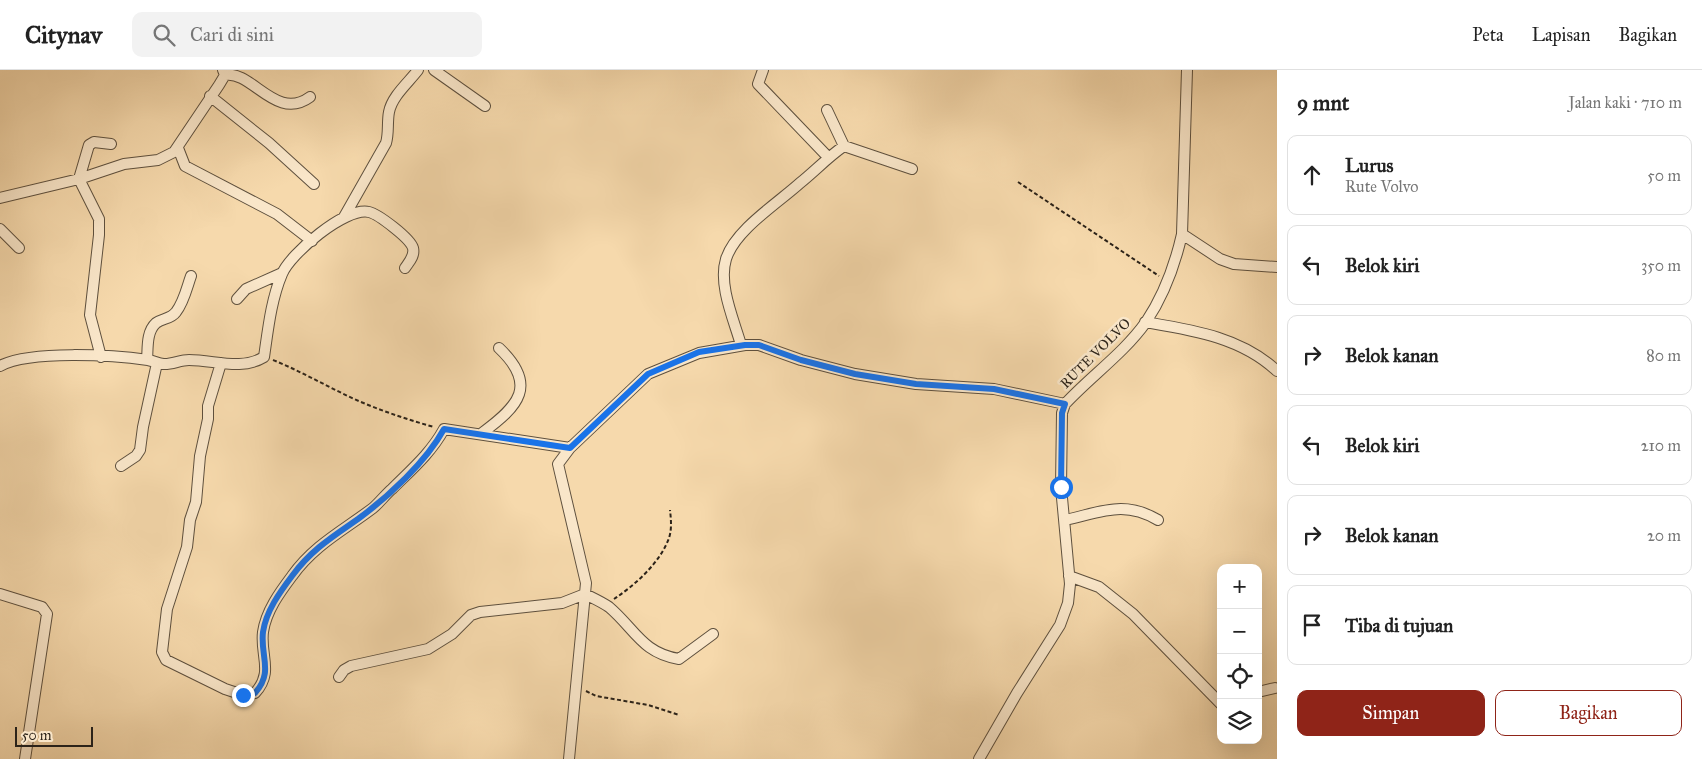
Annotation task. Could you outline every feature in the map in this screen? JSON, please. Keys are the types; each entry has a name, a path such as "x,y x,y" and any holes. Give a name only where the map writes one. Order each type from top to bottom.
{"street":[{"path":"344,217 386,143 389,134 389,112 393,101 418,70"},
{"path":"434,70 485,106"},
{"path":"763,70 758,84 828,157"},
{"name":"RUTE VOLVO","path":"979,759 1017,693 1060,626 1068,603 1069,576 1061,487 1062,413 1065,404 1145,322 1168,282 1182,234 1187,70"},
{"path":"0,198 79,179 124,164 158,160 178,148 224,72 235,72 245,75 291,104 301,104 310,98"},
{"path":"210,96 269,143 314,184"},
{"path":"827,110 844,146 912,169"},
{"path":"101,357 90,315 99,235 98,219 79,179 89,145 94,142 111,144"},
{"path":"741,345 724,274 726,258 736,242 756,221 828,157 844,146"},
{"path":"178,148 185,166 199,175 234,190 277,214 312,241"},
{"path":"0,366 24,357 101,357 152,361 164,364 188,360 254,363 264,357 270,318 282,273 297,251 344,217 360,212 370,212 390,224 413,248 413,258 405,268"},
{"path":"0,229 19,248"},
{"path":"1182,234 1220,260 1234,264 1277,267"},
{"path":"237,299 246,290 282,273"},
{"path":"121,466 136,456 140,450 152,361 149,338 152,329 156,324 171,317 176,312 191,276"},
{"path":"1145,322 1208,333 1247,350 1277,370"},
{"path":"569,759 586,583 558,470 561,458 570,448 648,374 699,352 741,345 759,345 801,360 855,374 916,384 994,389 1065,404"},
{"path":"482,434 514,406 520,394 522,384 517,370 499,348"},
{"path":"221,363 208,406 208,419 200,456 196,502 190,520 187,547 168,602 162,652 166,660 225,689 243,695 255,693 265,680 266,659 262,634 267,613 292,575 314,550 376,505 408,475 428,452 444,429 570,448"},
{"path":"1065,520 1124,508 1135,508 1158,520"},
{"path":"1069,576 1099,587 1133,614 1217,700"},
{"path":"0,594 42,607 46,614 24,759"},
{"path":"339,677 344,670 351,666 428,649 452,634 472,615 480,612 562,603 585,594 602,603 622,619 642,644 672,658 679,659 713,634"},
{"path":"1262,691 1275,688"}],"path":[{"path":"1018,182 1168,282"},
{"path":"264,357 307,374 398,417 444,429"},
{"path":"602,603 622,593 651,567 669,538 670,510"},
{"path":"577,687 596,696 648,704 679,715"}],"route":[{"path":"243,695 255,693 265,680 266,659 262,634 267,613 292,575 314,550 376,505 408,475 428,452 444,429 570,448 648,374 699,352 741,345 759,345 801,360 855,374 916,384 994,389 1065,404 1062,413 1061,487"}]}
